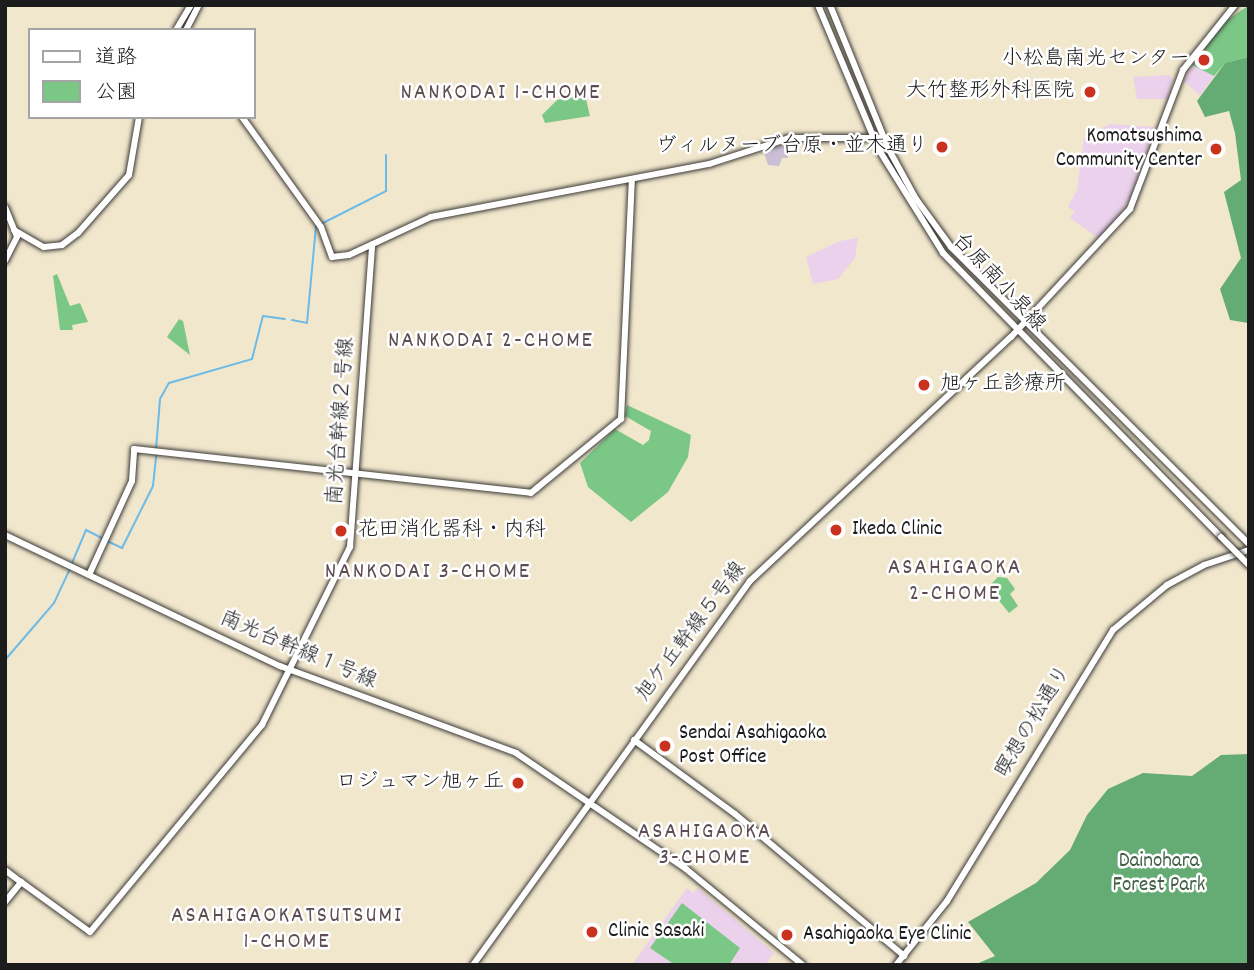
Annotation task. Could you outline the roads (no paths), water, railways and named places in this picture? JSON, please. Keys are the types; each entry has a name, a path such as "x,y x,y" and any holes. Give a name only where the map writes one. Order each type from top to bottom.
{"street":[{"path":"177,28 191,5"},
{"path":"187,28 199,5"},
{"name":"台原南小泉線","path":"818,5 874,139 908,203 943,253 1249,565"},
{"name":"台原南小泉線","path":"830,5 884,138 916,199 951,247 1025,324 1235,530 1248,550"},
{"name":"旭ケ丘幹線５号線","path":"473,965 750,581 1025,324 1136,201 1178,80 1222,18 1235,5"},
{"path":"14,230 44,247 62,245 78,233 129,176 139,119"},
{"path":"243,119 320,227 332,257 372,245 432,217 709,164 789,138 884,138"},
{"path":"89,575 132,481 134,449 531,493 621,419 632,179"},
{"path":"5,207 17,237 5,261"},
{"name":"南光台幹線２号線","path":"21,882 90,932 256,734 350,547 372,245"},
{"path":"943,253 951,247"},
{"name":"南光台幹線１号線","path":"5,536 289,669 516,753 590,800 693,874 803,965"},
{"name":"瞑想の松通り","path":"897,965 947,901 1067,701 1121,622 1180,577 1248,550"},
{"path":"634,740 744,822 904,956"},
{"path":"5,870 21,882 5,902"}],"waterway":[{"path":"323,223 386,191 386,155"},
{"path":"292,320 307,323 316,226"},
{"path":"156,449 160,399 169,383 252,359 263,316 285,319"},
{"path":"107,541 122,548 153,486 156,455"},
{"path":"72,563 86,530 102,538"},
{"path":"5,660 54,603 70,568"}],"place":[{"name":"小松島南光センター","path":"1204,60"},
{"name":"大竹整形外科医院","path":"1090,92"},
{"name":"ヴィルヌーブ台原・並木通り","path":"942,147"},
{"name":"Komatsushima Community Center","path":"1216,149"},
{"name":"旭ヶ丘診療所","path":"924,385"},
{"name":"Ikeda Clinic","path":"836,530"},
{"name":"花田消化器科・内科","path":"341,531"},
{"name":"Sendai Asahigaoka Post Office","path":"665,746"},
{"name":"ロジュマン旭ヶ丘","path":"518,783"},
{"name":"Clinic Sasaki","path":"592,932"},
{"name":"Asahigaoka Eye Clinic","path":"787,935"}],"district":[{"name":"NANKODAI 1-CHOME","path":"501,94"},
{"name":"NANKODAI 2-CHOME","path":"491,342"},
{"name":"NANKODAI 3-CHOME","path":"428,573"},
{"name":"ASAHIGAOKA 2-CHOME","path":"955,582"},
{"name":"ASAHIGAOKA 3-CHOME","path":"705,846"},
{"name":"ASAHIGAOKATSUTSUMI 1-CHOME","path":"287,930"}],"park label":[{"name":"Dainohara Forest Park","path":"1159,874"}]}
